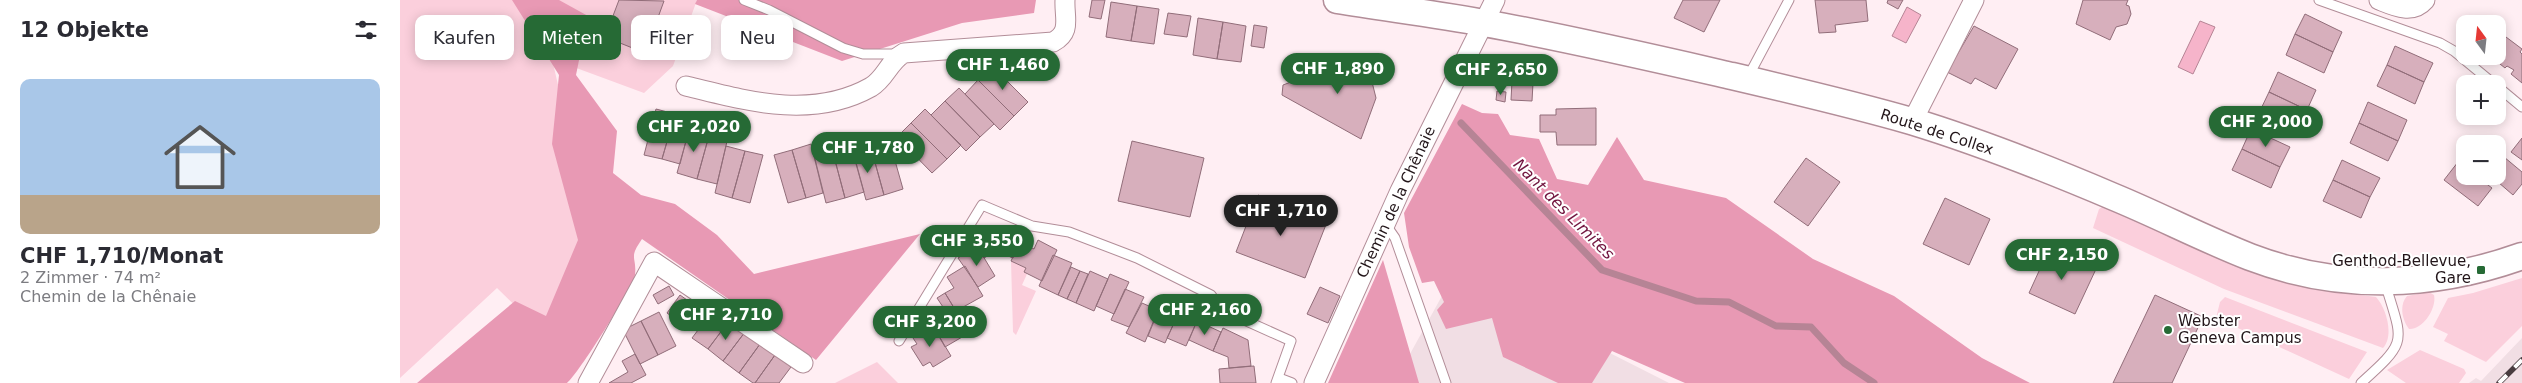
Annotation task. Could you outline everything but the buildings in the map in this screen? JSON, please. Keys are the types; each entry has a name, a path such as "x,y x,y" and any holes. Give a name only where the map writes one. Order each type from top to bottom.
{"street":[{"path":"686,86 756,103 831,104 854,97 879,82 895,58 904,53 1053,42 1061,38 1066,31 1065,0"},
{"name":"Route de Collex","path":"1337,0 1483,23 1619,50 1912,122 2031,164 2258,260 2322,277 2385,283 2462,274 2522,256"},
{"name":"Chemin de la Chênaie","path":"1314,383 1442,103 1495,0"},
{"path":"1912,122 1974,0"},
{"path":"2379,0 2405,8 2417,7 2425,0"},
{"path":"588,383 654,262 803,363"}],"lane":[{"path":"744,0 769,10 843,48 863,54 904,53"},
{"path":"1747,80 1789,0"},
{"path":"2319,0 2440,43 2454,51 2483,75"},
{"path":"2506,94 2522,107"},
{"path":"899,341 982,204 1032,226 1069,232 1137,258 1211,295 1222,310 1291,341 1277,380 1292,383"},
{"path":"1386,225 1395,238 1446,383"},
{"path":"2361,383 2391,356 2397,347 2398,326 2385,283"}],"shaded area":[{"path":"400,0 697,0 692,15 631,15 631,60 675,60 673,66 644,93 555,60 621,60 621,15 524,15 524,60 552,60 591,227 576,365 497,288 400,378"},
{"path":"512,0 559,0 586,15 524,15 524,19"},
{"path":"697,0 1036,0 1034,13 962,23 842,61 793,42 793,15 723,15 695,4"},
{"path":"1907,7 1921,15 1906,43 1892,36"},
{"path":"2200,21 2215,27 2193,74 2178,67"},
{"path":"550,60 579,60 576,75 617,131 613,173 641,195 675,204 717,235 754,274 920,234 816,360 642,239 634,254 635,275 632,283 592,349 567,383 417,383 515,301 546,316 578,240 552,144 559,75"},
{"path":"1462,104 1482,113 1498,114 1510,135 1539,139 1557,179 1588,185 1617,137 1644,180 1726,198 1813,259 1894,296 1982,358 2030,383 1685,383 1612,351 1592,383 1558,383 1503,357 1492,318 1446,329 1437,310 1444,302 1434,281 1422,283 1409,247 1404,213"},
{"path":"2104,206 2288,281 2323,290 2376,297 2383,308 2388,322 2389,330 2386,343 2383,348 2224,289 2093,228 2099,209"},
{"path":"1383,260 1419,383 1328,383"},
{"path":"1011,261 1026,268 1024,272 1027,274 1022,285 1036,291 1016,335 1013,332"},
{"path":"1454,274 1669,383 1394,383"},
{"path":"2522,278 2522,326 2486,362 2444,341 2448,334 2433,327 2448,298 2473,293"},
{"path":"2429,292 2434,295 2431,312 2419,326 2409,329 2402,312 2407,296"},
{"path":"2225,297 2367,352 2349,379 2216,318 2220,302"},
{"path":"2522,338 2522,383 2469,383 2476,378 2481,381"},
{"path":"2420,350 2464,369 2466,373 2459,383 2406,383 2387,370"},
{"path":"877,362 898,383 835,383"}],"waterway":[{"name":"Nant des Limites","path":"1461,123 1602,270 1696,301 1729,302 1776,326 1811,327 1844,363 1874,383"}],"railway":[{"path":"2499,383 2522,360"}],"place":[{"name":"Genthod-Bellevue, Gare","path":"2481,270"},
{"name":"Webster Geneva Campus","path":"2168,330"}]}
